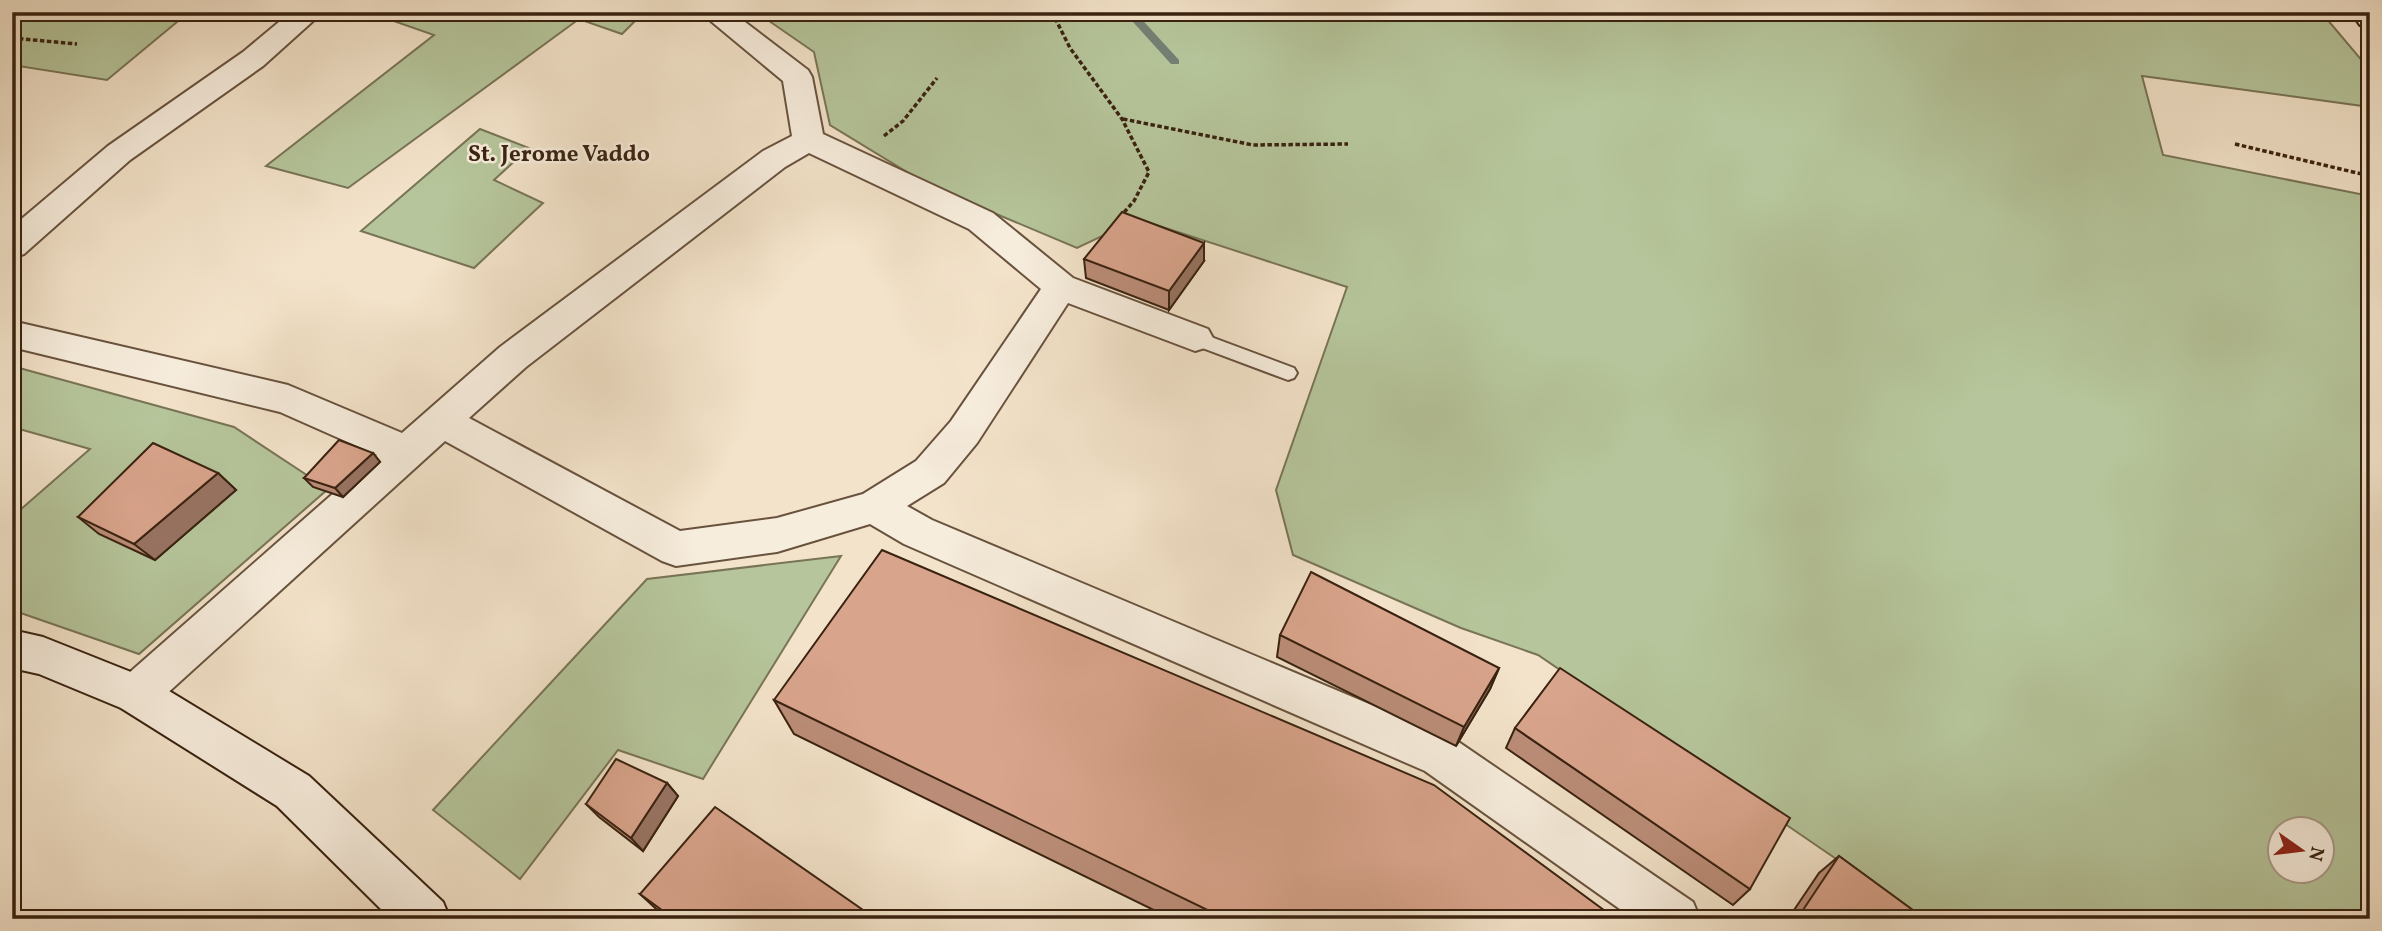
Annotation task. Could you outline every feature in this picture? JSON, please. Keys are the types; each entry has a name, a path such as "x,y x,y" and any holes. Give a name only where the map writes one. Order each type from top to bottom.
{"street":[{"path":"12,246 120,153 253,59 309,12"},
{"path":"714,12 797,77 808,140"},
{"path":"2365,12 2370,19"},
{"path":"808,140 981,221 1061,287 1195,338"},
{"path":"136,694 513,357 774,159 808,140"},
{"path":"441,421 676,550 777,535 874,508 930,472 964,432 1061,287"},
{"path":"12,334 288,399 407,452"},
{"path":"874,508 918,532 1441,755 1676,919"},
{"path":"12,649 43,656 136,694 293,790 426,919"}],"lane":[{"path":"1195,338 1288,373"}],"path":[{"path":"1052,12 1070,48 1122,119 1149,172 1134,201 1118,220"},
{"path":"12,38 77,44"},
{"path":"853,161 903,121 937,78"},
{"path":"1122,119 1253,145 1348,144"},
{"path":"2235,144 2370,176"},
{"path":"540,919 546,911"}],"green space":[{"path":"29,12 189,12 107,80 12,65 12,24"},
{"path":"368,12 644,12 622,34 579,19 348,188 266,166 434,35"},
{"path":"756,12 2321,12 2370,70 2370,107 2142,76 2163,155 2370,196 2370,919 1924,919 1538,655 1461,628 1293,555 1276,490 1347,287 1138,219 1077,248 930,186 830,125 814,52"},
{"path":"480,129 529,148 494,180 543,203 474,268 361,231"},
{"path":"12,366 234,427 328,489 139,654 12,610 12,517 90,449 12,427"},
{"path":"841,556 703,779 618,750 520,879 433,810 647,579"}],"building":[{"path":"1122,212 1204,243 1169,291 1084,259"},
{"path":"339,440 373,453 335,488 304,478"},
{"path":"153,443 218,473 134,544 78,517"},
{"path":"882,550 1434,785 1616,919 1226,919 774,700"},
{"path":"1311,572 1499,668 1464,727 1280,635"},
{"path":"1560,668 1790,818 1750,889 1515,728"},
{"path":"616,759 667,783 631,838 586,804"},
{"path":"715,807 876,919 674,919 640,894"},
{"path":"1839,856 1925,919 1797,919"}],"waterway":[{"path":"1129,12 1175,62"}],"district":[{"name":"St. Jerome Vaddo","path":"559,153"}]}
